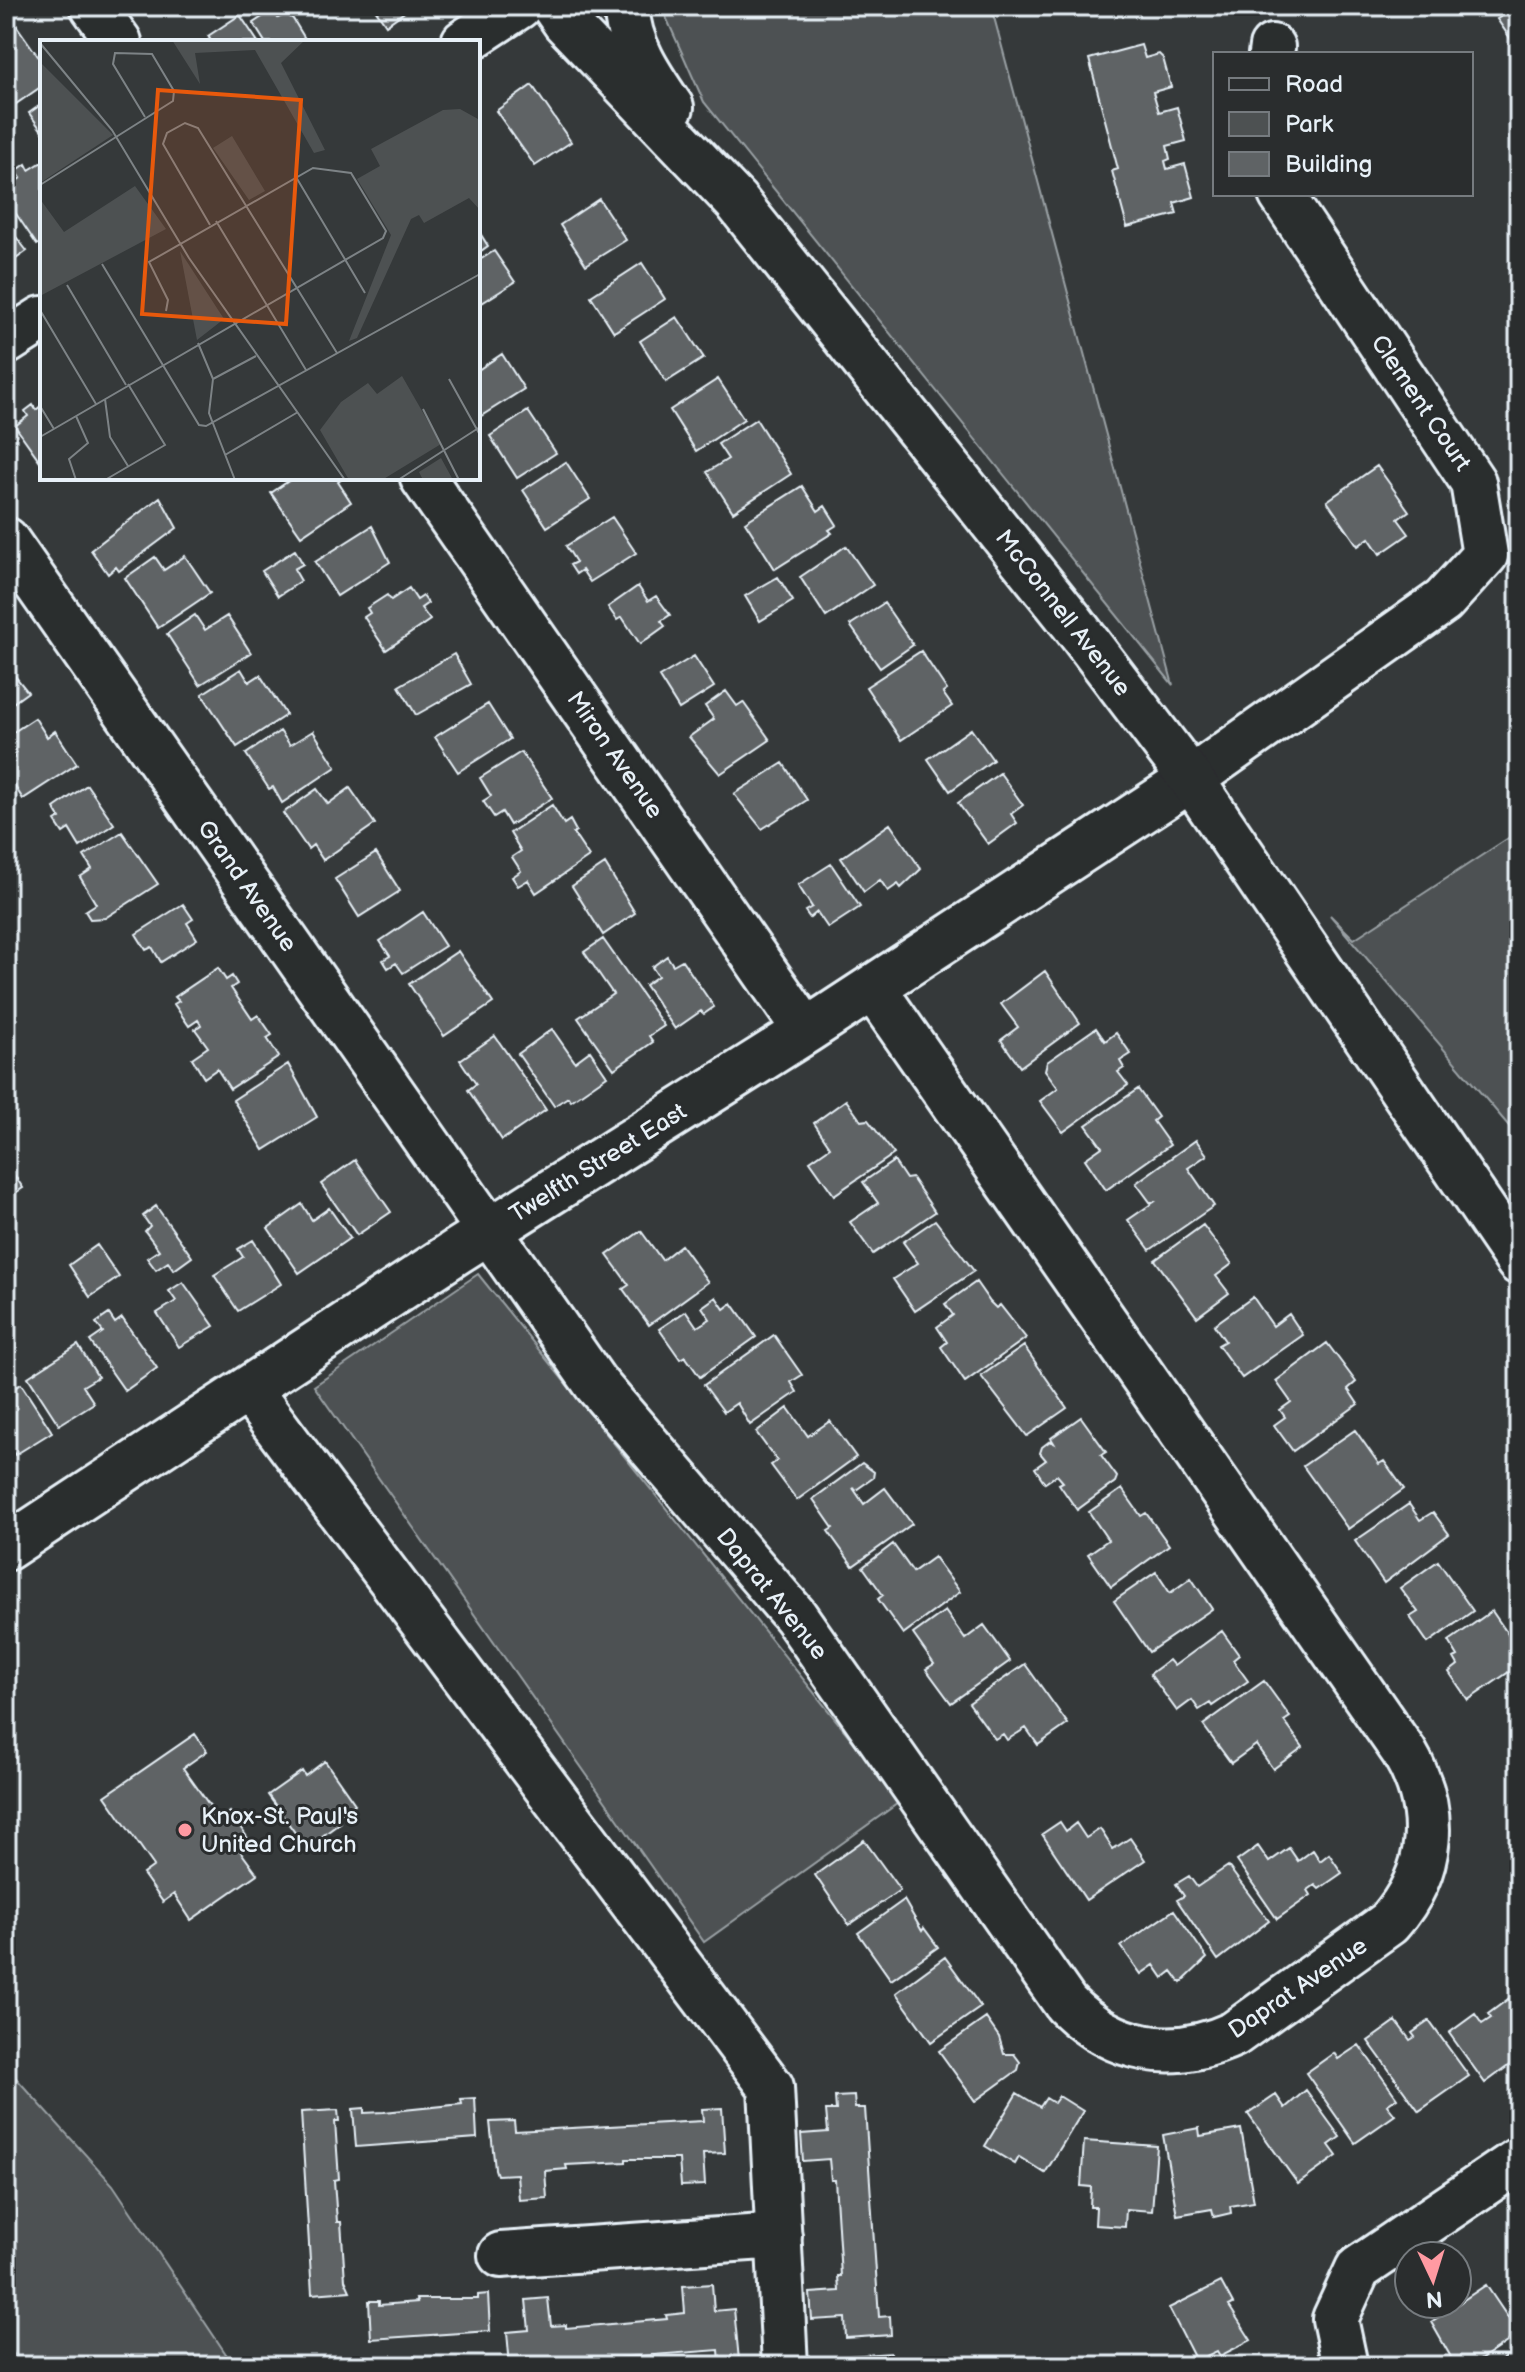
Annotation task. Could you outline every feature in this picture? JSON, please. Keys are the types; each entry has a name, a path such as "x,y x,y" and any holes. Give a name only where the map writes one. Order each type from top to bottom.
{"street":[{"path":"93,6 118,40"},
{"path":"467,40 519,6"},
{"name":"McConnell Avenue","path":"554,6 565,22 736,201 1072,622 1191,779 1519,1262"},
{"path":"627,6 627,20 647,73 736,201"},
{"name":"Clement Court","path":"1191,779 1443,601 1485,555 1473,482 1282,196"},
{"path":"6,342 40,320"},
{"name":"Miron Avenue","path":"424,480 806,1031"},
{"name":"Grand Avenue","path":"6,540 488,1231"},
{"name":"Twelfth Street East","path":"6,1548 488,1231 873,988 1191,779"},
{"name":"Daprat Avenue","path":"488,1231 596,1384 795,1616 1066,2004 1083,2020 1112,2039 1144,2049 1190,2050 1234,2034 1371,1939 1404,1906 1420,1874 1428,1841 1427,1806 1416,1772 873,988"},
{"path":"248,1389 771,2087 785,2366"},
{"path":"1345,2366 1335,2319 1358,2269 1519,2160"},
{"path":"501,2255 779,2236"}],"green space":[{"path":"661,6 991,6 1173,685 704,102"},
{"path":"1519,831 1519,1138 1330,915 1354,939"},
{"path":"478,1274 901,1801 704,1942 314,1386"},
{"path":"6,2067 113,2185 234,2366 21,2366 6,2341"}],"building":[{"path":"373,6 409,6 410,8 386,25"},
{"path":"1519,6 1519,51 1497,19"},
{"path":"273,10 278,18 286,14 293,19 306,40 264,40 253,23"},
{"path":"240,15 257,40 209,40 208,36"},
{"path":"14,22 40,59 40,87 13,106 6,96 6,28"},
{"path":"1141,45 1145,58 1159,54 1163,58 1171,87 1153,92 1159,112 1177,107 1186,141 1167,146 1170,159 1165,161 1167,169 1185,164 1194,197 1174,203 1177,214 1127,227 1112,171 1118,169 1089,59"},
{"path":"532,85 571,142 535,166 496,111"},
{"path":"40,105 40,128 29,113"},
{"path":"40,163 40,243 37,245 6,199 6,188 21,178 16,171 26,164 29,170"},
{"path":"599,199 626,240 586,265 560,225"},
{"path":"6,224 27,251 9,264 6,261"},
{"path":"480,233 488,246 480,252"},
{"path":"494,251 515,282 482,303 480,300 480,260"},
{"path":"642,263 665,299 614,332 591,296"},
{"path":"677,317 704,358 666,382 640,341"},
{"path":"502,354 524,389 480,417 480,369"},
{"path":"718,379 744,419 696,451 670,410"},
{"path":"33,405 36,410 40,407 40,461 15,426 28,416 25,411"},
{"path":"528,411 556,453 517,478 490,436"},
{"path":"756,419 791,474 733,512 707,472 728,459 718,444"},
{"path":"566,462 590,499 547,527 523,490"},
{"path":"1377,466 1409,511 1398,519 1409,534 1380,554 1369,538 1358,546 1327,501"},
{"path":"290,480 340,480 338,482 351,502 301,536 271,493"},
{"path":"802,486 818,511 825,506 837,525 829,530 832,533 775,569 745,522"},
{"path":"160,497 177,528 119,571 116,567 108,574 91,550"},
{"path":"612,517 636,553 590,582 582,570 576,574 570,565 576,562 566,546"},
{"path":"372,526 390,562 337,596 315,562"},
{"path":"846,546 873,585 826,617 800,577"},
{"path":"295,550 303,564 294,569 301,581 278,596 262,571"},
{"path":"185,556 210,593 158,628 125,578 155,557 164,570"},
{"path":"778,577 793,601 760,621 745,596"},
{"path":"638,586 648,601 656,596 670,615 661,621 665,626 640,644 622,617 617,620 608,607"},
{"path":"409,588 417,600 423,596 428,603 421,608 430,620 386,650 364,617 370,613 367,608 387,595 391,600"},
{"path":"884,603 913,645 880,668 850,625"},
{"path":"195,615 205,630 227,616 251,653 200,685 167,634"},
{"path":"921,651 947,690 943,693 952,706 901,740 866,687"},
{"path":"454,654 471,684 416,715 399,686"},
{"path":"694,656 714,687 679,709 659,677"},
{"path":"6,665 28,692 6,708"},
{"path":"241,669 249,682 260,675 286,715 237,747 202,694"},
{"path":"726,691 737,706 743,702 770,740 720,774 689,737 714,719 705,706"},
{"path":"488,704 510,739 458,772 435,737"},
{"path":"35,718 47,737 55,731 77,764 23,799 6,773 6,762 14,757 6,745 6,737"},
{"path":"971,729 993,760 950,791 928,759"},
{"path":"280,731 290,745 313,731 336,767 282,803 246,754"},
{"path":"521,752 552,798 510,825 502,812 494,817 483,801 491,796 480,778"},
{"path":"783,763 807,800 762,829 734,794"},
{"path":"1000,773 1023,805 1011,814 1017,823 988,844 958,803"},
{"path":"87,785 114,824 80,847 69,829 63,833 55,821 60,818 54,808"},
{"path":"350,788 375,824 323,860 313,845 308,849 283,813 317,789 328,804"},
{"path":"552,805 564,824 570,820 576,831 573,833 589,857 536,893 528,880 518,886 512,877 521,871 512,857 521,851 510,833"},
{"path":"890,824 921,869 901,888 898,884 888,891 880,880 864,892 841,858"},
{"path":"122,832 158,884 105,918 90,919 85,911 96,904 80,877 92,869 84,856"},
{"path":"376,853 400,891 359,917 335,879"},
{"path":"605,864 635,913 603,935 572,886"},
{"path":"831,864 860,907 828,928 817,912 810,918 805,911 812,907 798,885"},
{"path":"183,904 193,919 187,923 197,939 161,962 152,947 146,950 136,934"},
{"path":"423,912 445,946 403,973 396,963 388,968 383,960 390,956 380,941"},
{"path":"603,939 664,1026 649,1036 653,1042 614,1069 578,1018 613,994 584,952"},
{"path":"458,951 493,1003 444,1036 409,984"},
{"path":"667,956 673,965 682,960 714,1007 704,1014 701,1011 675,1029 645,985 658,976 652,967"},
{"path":"218,968 226,980 232,976 237,984 231,988 252,1019 258,1015 261,1019 272,1035 267,1038 279,1057 230,1089 217,1069 204,1078 192,1058 208,1047 195,1029 201,1025 198,1020 189,1026 174,1004 179,1001 175,997"},
{"path":"1045,971 1080,1023 1020,1067 1001,1040 1018,1027 1001,1004"},
{"path":"1096,1028 1105,1041 1116,1033 1131,1054 1120,1061 1124,1068 1118,1072 1128,1085 1063,1132 1040,1101 1058,1088 1045,1070 1047,1062"},
{"path":"552,1029 575,1062 590,1051 607,1076 571,1101 568,1097 554,1106 518,1054"},
{"path":"495,1036 546,1110 502,1140 468,1090 476,1084 460,1060"},
{"path":"288,1064 317,1117 264,1150 233,1100"},
{"path":"1138,1089 1158,1117 1153,1121 1170,1145 1106,1190 1085,1159 1102,1147 1086,1125"},
{"path":"846,1100 861,1121 868,1120 894,1154 834,1195 810,1161 830,1147 814,1123"},
{"path":"1196,1140 1207,1155 1188,1168 1214,1206 1150,1250 1128,1220 1154,1202 1150,1202 1136,1183"},
{"path":"355,1160 391,1212 357,1235 321,1184"},
{"path":"894,1161 906,1179 912,1178 935,1212 873,1254 850,1222 878,1203 863,1182"},
{"path":"6,1163 23,1188 6,1199"},
{"path":"302,1204 312,1220 329,1208 350,1238 299,1273 268,1228"},
{"path":"156,1206 192,1257 174,1270 168,1262 156,1270 147,1258 159,1250 145,1231 150,1226 143,1216"},
{"path":"935,1220 974,1271 915,1311 893,1279 918,1263 903,1242"},
{"path":"1203,1225 1232,1264 1216,1276 1229,1293 1197,1317 1155,1260"},
{"path":"641,1231 662,1260 681,1245 708,1282 649,1325 623,1289 629,1285 607,1255"},
{"path":"253,1240 281,1284 238,1311 214,1275 243,1257 238,1249"},
{"path":"97,1245 119,1277 90,1297 69,1265"},
{"path":"183,1282 214,1326 179,1347 157,1313 176,1301 169,1291"},
{"path":"976,1282 990,1302 996,1308 1000,1305 1026,1338 965,1382 941,1347 947,1342 937,1327 953,1315 945,1304"},
{"path":"716,1297 724,1309 732,1303 756,1337 700,1377 685,1356 680,1359 659,1329 686,1311 697,1327 710,1319 702,1307"},
{"path":"1253,1297 1273,1326 1289,1314 1303,1335 1242,1378 1218,1345 1225,1341 1214,1325"},
{"path":"109,1314 115,1323 122,1318 157,1368 125,1391 90,1341 103,1332 96,1323"},
{"path":"774,1335 802,1375 791,1382 797,1392 750,1425 737,1403 724,1412 704,1385"},
{"path":"1327,1343 1356,1382 1348,1389 1358,1404 1293,1451 1274,1425 1285,1417 1280,1410 1291,1402 1276,1381"},
{"path":"78,1345 98,1377 83,1386 94,1403 59,1425 28,1377"},
{"path":"1024,1346 1067,1408 1027,1436 981,1376"},
{"path":"21,1384 52,1432 15,1455 6,1442 6,1393"},
{"path":"788,1408 808,1436 830,1421 856,1457 797,1500 771,1465 777,1461 756,1432"},
{"path":"1081,1417 1106,1452 1101,1455 1117,1477 1115,1482 1077,1510 1059,1484 1063,1482 1057,1475 1045,1483 1035,1468 1046,1460 1040,1453 1042,1447 1050,1441 1054,1443 1051,1438"},
{"path":"1355,1430 1379,1464 1384,1461 1404,1489 1348,1529 1303,1466"},
{"path":"862,1463 874,1472 873,1478 856,1490 853,1488 864,1504 885,1488 912,1524 853,1566 828,1531 833,1528 813,1499"},
{"path":"1122,1489 1141,1516 1146,1513 1169,1545 1111,1587 1088,1554 1108,1540 1089,1512"},
{"path":"1409,1504 1420,1520 1433,1512 1449,1534 1384,1583 1355,1541"},
{"path":"893,1544 913,1572 934,1557 960,1592 903,1634 878,1599 883,1595 863,1567"},
{"path":"1438,1561 1473,1611 1428,1643 1410,1617 1418,1612 1400,1588"},
{"path":"1156,1572 1170,1593 1191,1578 1212,1609 1149,1652 1114,1601"},
{"path":"945,1611 965,1639 984,1625 1010,1661 951,1703 926,1669 934,1664 913,1634"},
{"path":"1492,1611 1510,1637 1519,1631 1519,1665 1468,1700 1449,1672 1458,1665 1454,1658 1458,1656 1449,1641"},
{"path":"1222,1631 1239,1655 1233,1660 1248,1681 1212,1706 1210,1703 1199,1710 1192,1700 1177,1711 1150,1674 1169,1660 1174,1666"},
{"path":"1025,1664 1068,1724 1038,1745 1026,1728 1007,1740 1003,1734 995,1739 969,1703"},
{"path":"1264,1681 1290,1717 1284,1721 1303,1747 1273,1769 1256,1745 1231,1763 1203,1725"},
{"name":"Knox-St. Paul's United Church","path":"195,1734 207,1751 183,1768 220,1820 230,1812 249,1840 238,1848 257,1874 191,1920 174,1894 163,1902 143,1874 154,1866 105,1796"},
{"path":"325,1761 355,1804 336,1817 340,1823 306,1848 268,1795 302,1771 305,1776"},
{"path":"1060,1822 1066,1831 1076,1823 1086,1838 1100,1829 1113,1849 1130,1838 1145,1860 1086,1900 1042,1834"},
{"path":"864,1840 900,1890 849,1925 815,1875"},
{"path":"1258,1846 1269,1862 1289,1848 1298,1861 1313,1850 1320,1861 1329,1854 1342,1873 1319,1889 1315,1885 1308,1890 1311,1895 1277,1919 1237,1861"},
{"path":"1228,1866 1269,1921 1218,1960 1177,1900 1184,1896 1176,1884 1189,1876 1197,1887"},
{"path":"904,1900 922,1931 924,1928 938,1947 891,1980 858,1933"},
{"path":"1174,1910 1207,1958 1181,1983 1172,1971 1163,1978 1154,1965 1141,1974 1121,1946"},
{"path":"945,1957 981,2007 931,2042 896,1993"},
{"path":"1519,1991 1519,2058 1485,2083 1449,2033 1475,2014 1482,2024 1491,2018 1488,2014"},
{"path":"986,2018 999,2037 1004,2054 1014,2054 1020,2062 1018,2070 975,2101 939,2051"},
{"path":"1396,2021 1410,2040 1415,2037 1412,2033 1429,2021 1469,2076 1419,2111 1368,2041"},
{"path":"1359,2045 1397,2098 1387,2105 1395,2115 1355,2143 1306,2073 1334,2053 1338,2059"},
{"path":"1306,2090 1340,2137 1329,2145 1337,2156 1298,2184 1248,2114 1276,2095 1285,2108"},
{"path":"1017,2093 1040,2107 1046,2098 1054,2103 1059,2096 1083,2111 1045,2173 1019,2157 1015,2164 985,2146"},
{"path":"854,2096 855,2108 865,2108 879,2317 890,2316 891,2335 846,2338 845,2318 812,2320 810,2293 839,2291 838,2276 841,2276 835,2180 831,2180 829,2159 803,2161 801,2134 828,2132 826,2110 836,2110 835,2097"},
{"path":"475,2098 477,2138 356,2147 353,2109 364,2108 364,2113 384,2112 462,2104 461,2099"},
{"path":"722,2108 725,2153 703,2154 705,2185 681,2186 679,2159 626,2159 626,2162 566,2165 567,2169 545,2171 547,2198 519,2200 517,2174 497,2175 495,2169 490,2122 514,2121 515,2131 703,2121 702,2109"},
{"path":"338,2110 339,2121 335,2121 339,2179 334,2180 345,2280 350,2291 312,2294 301,2112"},
{"path":"1199,2128 1200,2136 1241,2129 1254,2202 1230,2206 1231,2213 1214,2217 1212,2209 1177,2215 1163,2135"},
{"path":"1084,2141 1157,2146 1152,2211 1126,2209 1125,2227 1095,2225 1096,2207 1090,2207 1091,2187 1081,2186"},
{"path":"1221,2282 1233,2304 1229,2306 1251,2340 1220,2356 1217,2351 1196,2361 1169,2308"},
{"path":"712,2284 714,2311 734,2309 739,2360 720,2361 719,2350 510,2366 507,2332 529,2330 526,2300 548,2298 551,2326 566,2325 566,2328 667,2319 666,2315 685,2313 683,2286"},
{"path":"1486,2285 1519,2334 1471,2366 1456,2366 1431,2322 1473,2320 1473,2294"},
{"path":"488,2294 490,2331 371,2339 369,2301 379,2301 379,2305 417,2302 416,2299 478,2299 478,2295"},
{"path":"1514,2352 1519,2366 1493,2366 1506,2357"},
{"path":"891,2353 892,2366 850,2366 849,2356"}],"place":[{"name":"Knox-St. Paul's United Church","path":"185,1830"}]}
